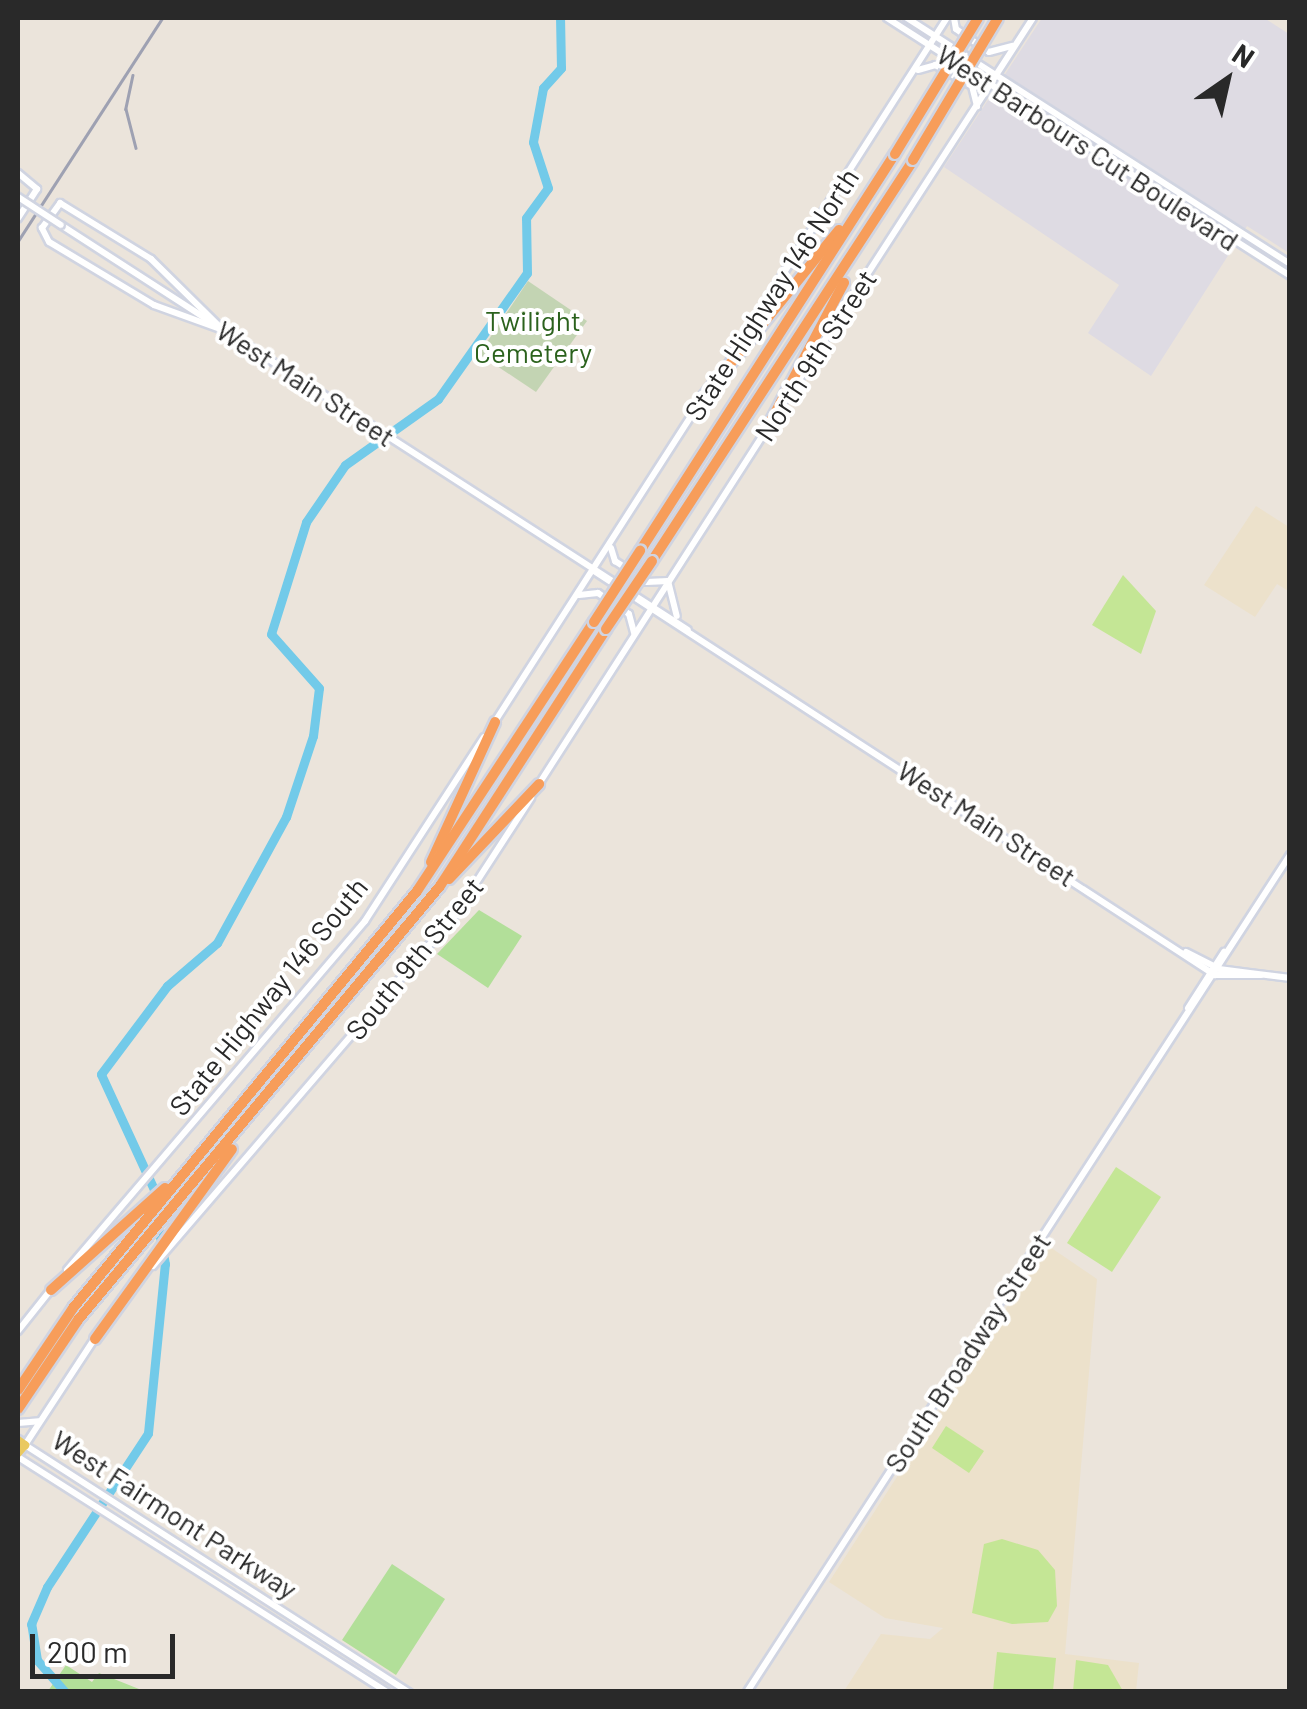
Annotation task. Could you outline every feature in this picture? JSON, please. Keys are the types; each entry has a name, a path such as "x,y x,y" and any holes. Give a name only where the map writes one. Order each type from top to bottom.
{"highway":[{"path":"18,1390 140,1218 191,1164 417,891 640,552 978,18"},
{"path":"765,432 880,216 998,18"},
{"path":"704,396 871,191"},
{"path":"440,886 880,216"},
{"path":"417,891 495,722"},
{"path":"95,1338 174,1224 440,886 538,784"},
{"path":"20,1406 145,1241 311,1049"},
{"path":"51,1290 140,1218"}],"main road":[{"name":"West Barbours Cut Boulevard","path":"887,18 1290,276"},
{"name":"West Barbours Cut Boulevard","path":"907,18 1290,264"},
{"name":"State Highway 146 North","path":"594,570 951,18"},
{"path":"951,18 956,29 988,52 1002,54 1018,42"},
{"path":"977,108 1033,18"},
{"path":"912,75 940,67 972,86 977,108"},
{"name":"North 9th Street","path":"652,606 977,108"},
{"path":"18,172 37,190 18,218"},
{"name":"West Main Street","path":"18,197 1184,952 1214,970 1290,978"},
{"path":"70,206 151,258 223,330 141,298 49,242 42,228 53,208 70,206"},
{"path":"610,546 616,561 647,582 668,580 672,608 688,630"},
{"name":"State Highway 146 South","path":"18,1331 365,921 594,570"},
{"path":"577,595 598,594 629,614 634,634"},
{"name":"South 9th Street","path":"151,1260 176,1241 455,915 652,606"},
{"name":"South Broadway Street","path":"748,1692 1290,855"},
{"path":"18,1455 22,1442 42,1419 95,1338"},
{"path":"18,1423 42,1419"},
{"name":"West Fairmont Parkway","path":"22,1442 409,1692"},
{"name":"West Fairmont Parkway","path":"18,1455 387,1692"},
{"path":"81,1495 89,1485"},
{"path":"329,1654 335,1644"}],"shaded area":[{"path":"1042,18 1264,18 1289,34 1289,253 1247,226 1151,376 1088,333 1119,285 944,167"},
{"path":"1256,506 1289,527 1290,592 1277,584 1255,617 1204,585"},
{"path":"1047,1245 1097,1279 1065,1654 1139,1663 1136,1691 844,1691 881,1634 930,1639 943,1628 885,1618 829,1582"}],"green space":[{"name":"Twilight Cemetery","path":"528,281 587,321 536,392 479,354"},
{"path":"1123,575 1156,611 1141,654 1092,625"},
{"path":"479,910 522,936 488,988 437,954"},
{"path":"1116,1167 1161,1197 1112,1272 1067,1243"},
{"path":"946,1426 984,1451 969,1473 932,1448"},
{"path":"1002,1539 1038,1550 1055,1570 1057,1606 1048,1622 1012,1624 972,1613 984,1544"},
{"path":"392,1564 445,1599 396,1675 342,1640"},
{"path":"997,1652 1056,1658 1053,1691 993,1691"},
{"path":"1076,1660 1108,1665 1123,1691 1073,1691"},
{"path":"66,1665 92,1682 99,1673 144,1691 48,1691"}],"waterway":[{"path":"157,1196 101,1074 167,986 217,943 286,817 313,736 319,688 271,634 306,522 345,465 438,399 527,273 526,218 548,188 533,142 543,88 561,68 560,18"},
{"path":"65,1692 37,1660 31,1624 47,1587 148,1433 165,1264 157,1221"}],"railway":[{"path":"18,241 162,18"},
{"path":"133,75 126,109 136,148"}]}
